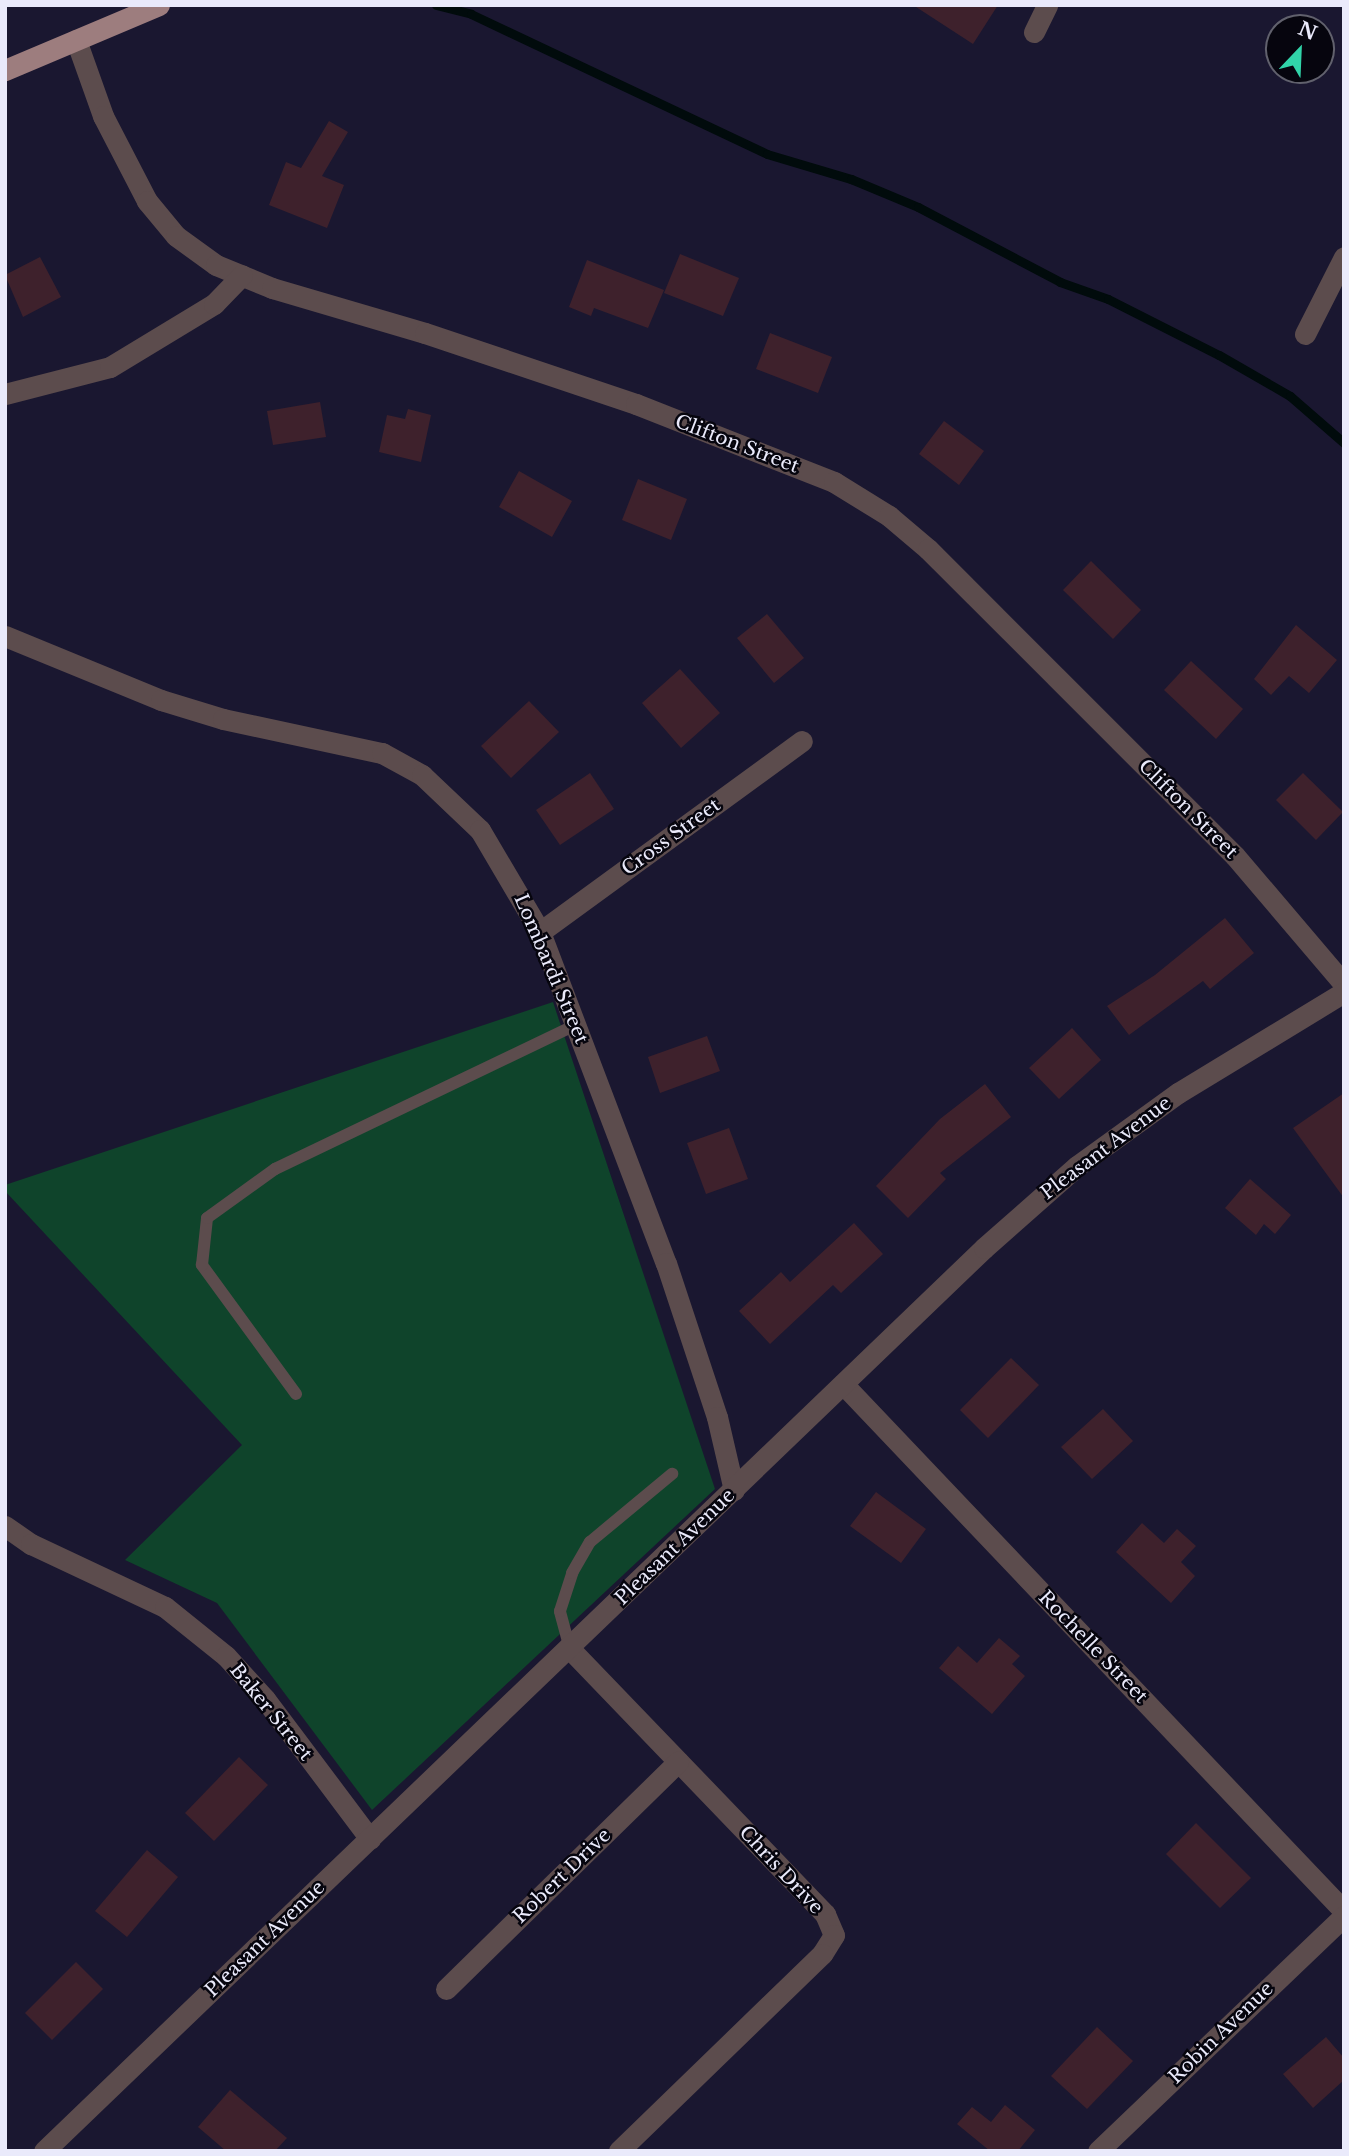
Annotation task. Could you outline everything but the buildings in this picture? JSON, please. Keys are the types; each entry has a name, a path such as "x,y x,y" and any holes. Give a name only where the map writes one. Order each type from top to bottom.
{"main road":[{"path":"5,70 159,5"}],"street":[{"path":"1034,32 1047,5"},
{"name":"Clifton Street","path":"76,40 103,116 147,201 176,236 216,265 636,404 834,482 889,516 928,548 1235,856 1344,984"},
{"path":"1305,334 1344,257"},
{"path":"5,394 110,368 214,304 242,275"},
{"name":"Lombardi Street","path":"5,636 162,700 223,719 357,745 422,775 480,830 540,932 576,1025 666,1263 717,1417 734,1490"},
{"name":"Cross Street","path":"540,932 802,741"},
{"name":"Pleasant Avenue","path":"44,2151 570,1649 843,1384 1077,1166 1178,1093 1344,992"},
{"name":"Rochelle Street","path":"843,1384 1344,1913"},
{"name":"Baker Street","path":"5,1526 31,1544 164,1606 226,1656 265,1699 370,1839"},
{"name":"Chris Drive","path":"570,1649 825,1914 834,1935 822,1954 619,2151"},
{"name":"Robert Drive","path":"446,1989 678,1762"},
{"name":"Robin Avenue","path":"1098,2151 1344,1913"}],"lane":[{"path":"296,1394 202,1265 207,1217 275,1170 576,1025"},
{"path":"570,1649 560,1611 572,1573 590,1542 671,1474"}],"green space":[{"path":"553,1002 715,1489 372,1810 217,1603 125,1560 242,1445 5,1191 5,1185"}],"waterway":[{"path":"436,5 471,14 767,154 851,179 918,207 1060,282 1108,299 1219,355 1290,396 1344,443"}]}
